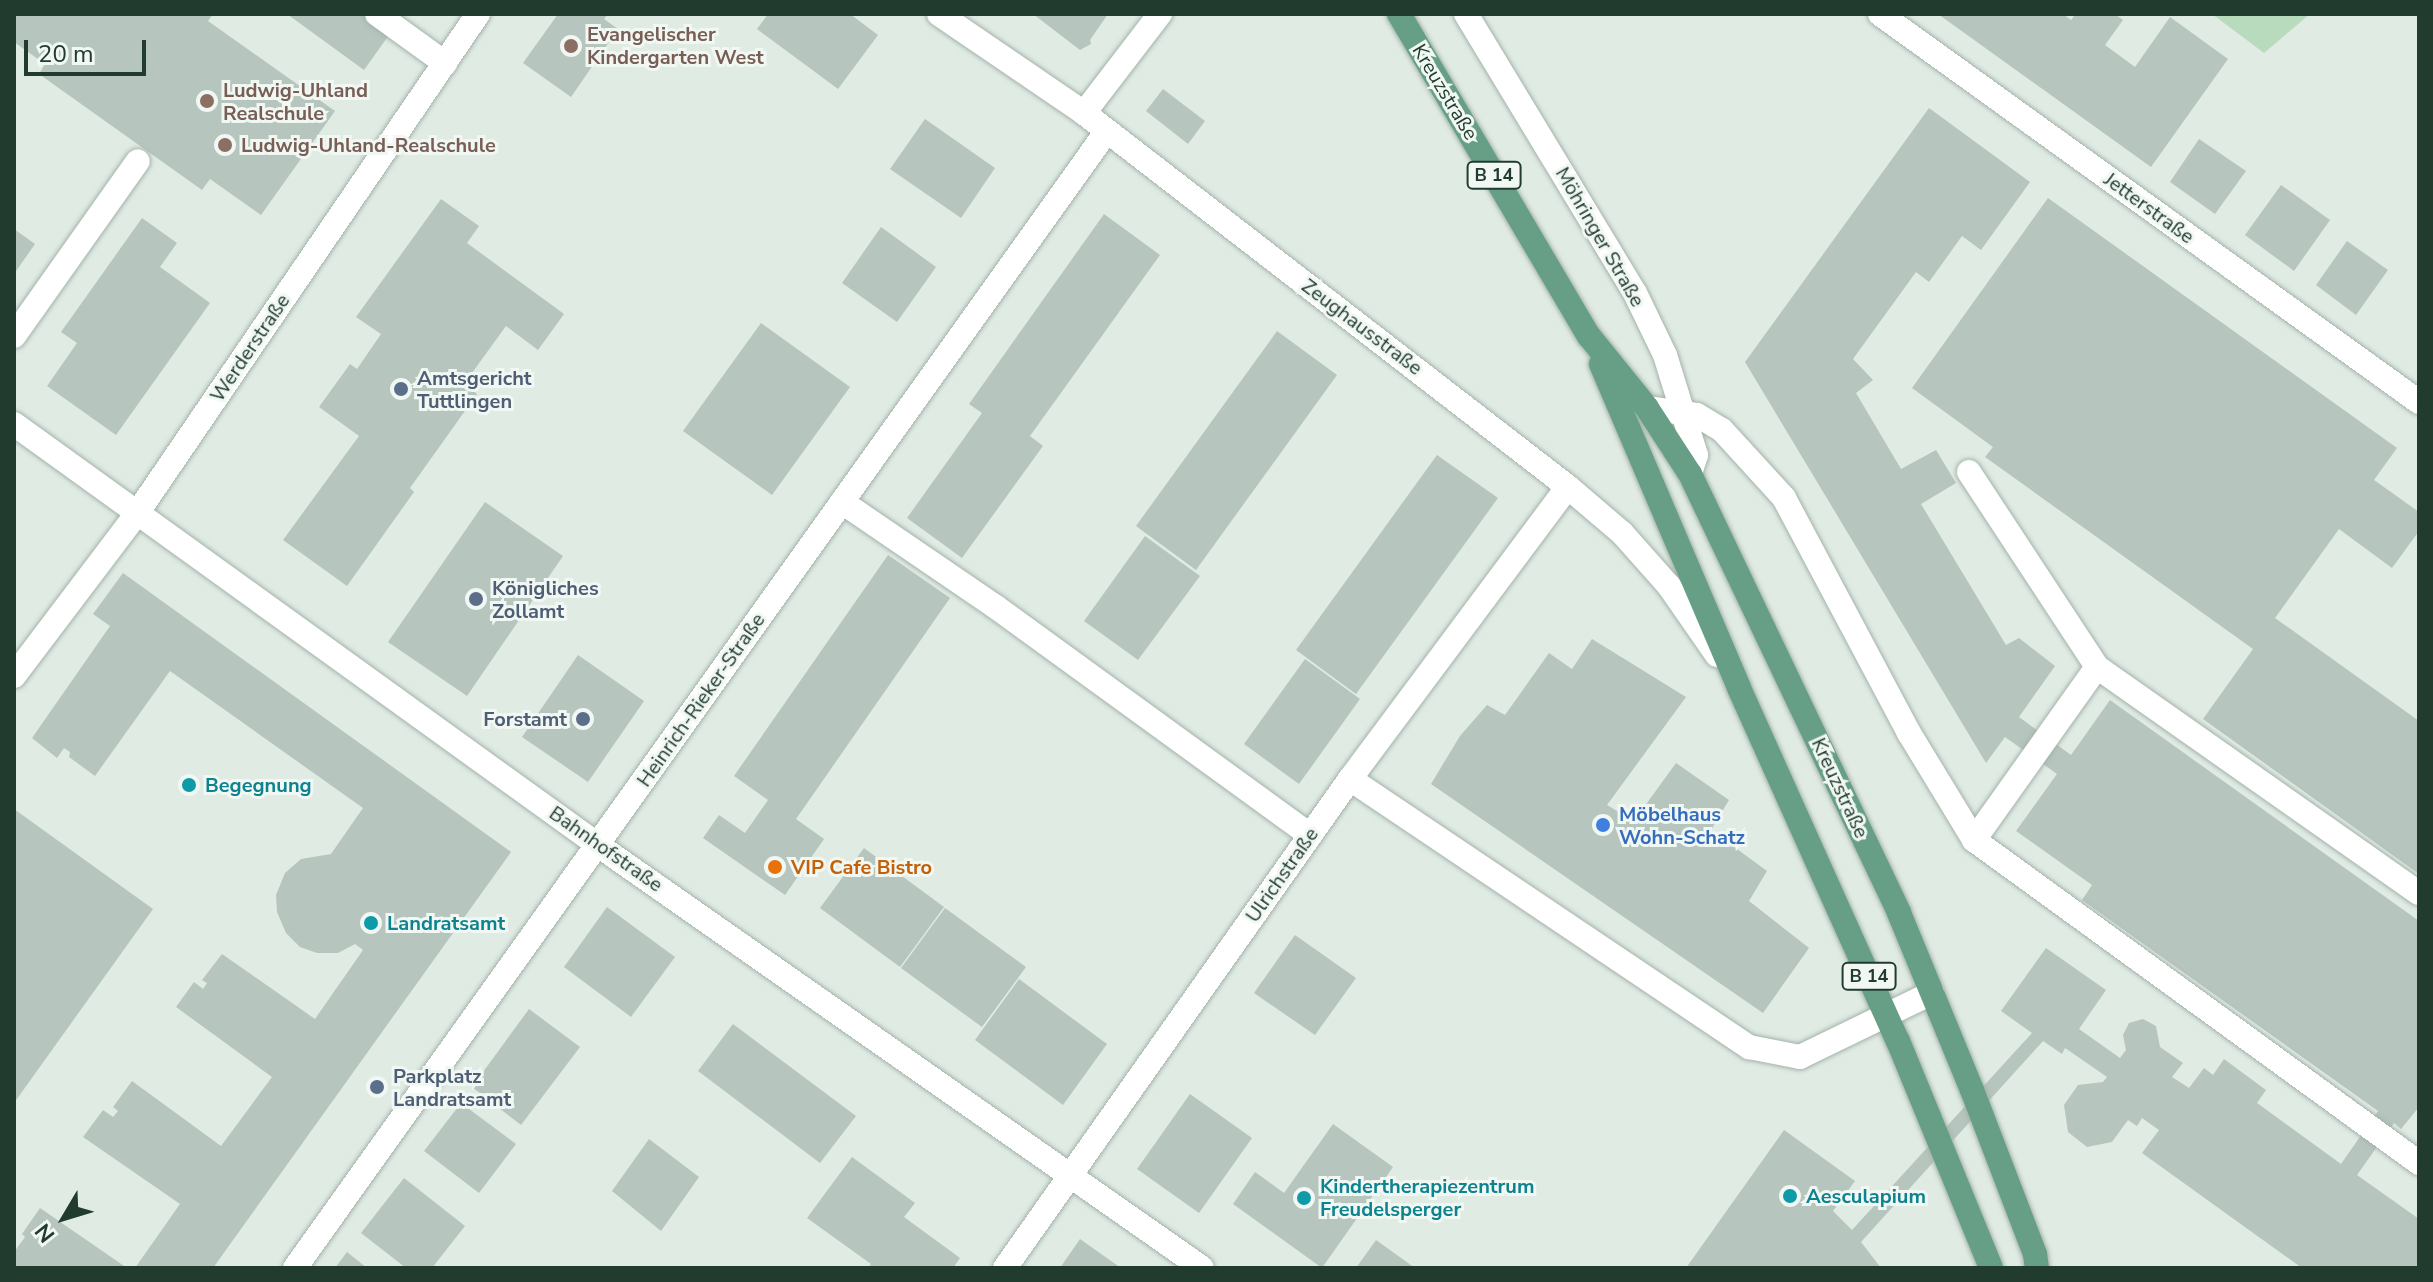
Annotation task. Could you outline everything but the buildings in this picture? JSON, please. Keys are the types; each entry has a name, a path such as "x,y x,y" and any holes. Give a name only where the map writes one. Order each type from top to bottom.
{"main road":[{"name":"Kreuzstraße","path":"1399,14 1589,336 1739,688 1886,1014 1991,1268"},
{"name":"Kreuzstraße","path":"1589,336 1647,408 1690,474 1899,913 2039,1263"}],"street":[{"path":"377,14 445,63"},
{"name":"Werderstraße","path":"14,676 138,512 478,14"},
{"name":"Zeughausstraße","path":"939,14 1084,113 1568,487 1622,533 1669,586 1739,688"},
{"path":"1084,113 1160,14"},
{"name":"Möhringer Straße","path":"1466,14 1635,293 1665,355 1696,455 1690,474"},
{"name":"Jetterstraße","path":"1880,14 2419,402"},
{"name":"Heinrich-Rieker-Straße","path":"295,1268 1107,131"},
{"path":"14,336 138,161"},
{"path":"1647,408 1682,416 1697,415 1722,430 1784,498 1909,733 1974,840 2419,1163"},
{"name":"Bahnhofstraße","path":"14,424 598,845 1202,1268"},
{"path":"1969,472 2097,667 2419,893"},
{"name":"Ulrichstraße","path":"1005,1268 1350,779 1568,487"},
{"path":"842,502 996,607 1310,835"},
{"path":"1974,840 2097,667"},
{"path":"1350,779 1749,1047 1800,1057 1932,993"}],"green space":[{"path":"2212,14 2310,14 2264,53"}],"place":[{"name":"Evangelischer Kindergarten West","path":"571,46"},
{"name":"Ludwig-Uhland Realschule","path":"207,101"},
{"name":"Ludwig-Uhland-Realschule","path":"225,145"},
{"name":"Amtsgericht Tuttlingen","path":"401,389"},
{"name":"Königliches Zollamt","path":"476,599"},
{"name":"Forstamt","path":"583,719"},
{"name":"Begegnung","path":"189,785"},
{"name":"Möbelhaus Wohn-Schatz","path":"1603,825"},
{"name":"VIP Cafe Bistro","path":"775,867"},
{"name":"Landratsamt","path":"371,923"},
{"name":"Parkplatz Landratsamt","path":"377,1087"},
{"name":"Aesculapium","path":"1790,1196"},
{"name":"Kindertherapiezentrum Freudelsperger","path":"1304,1198"}]}
